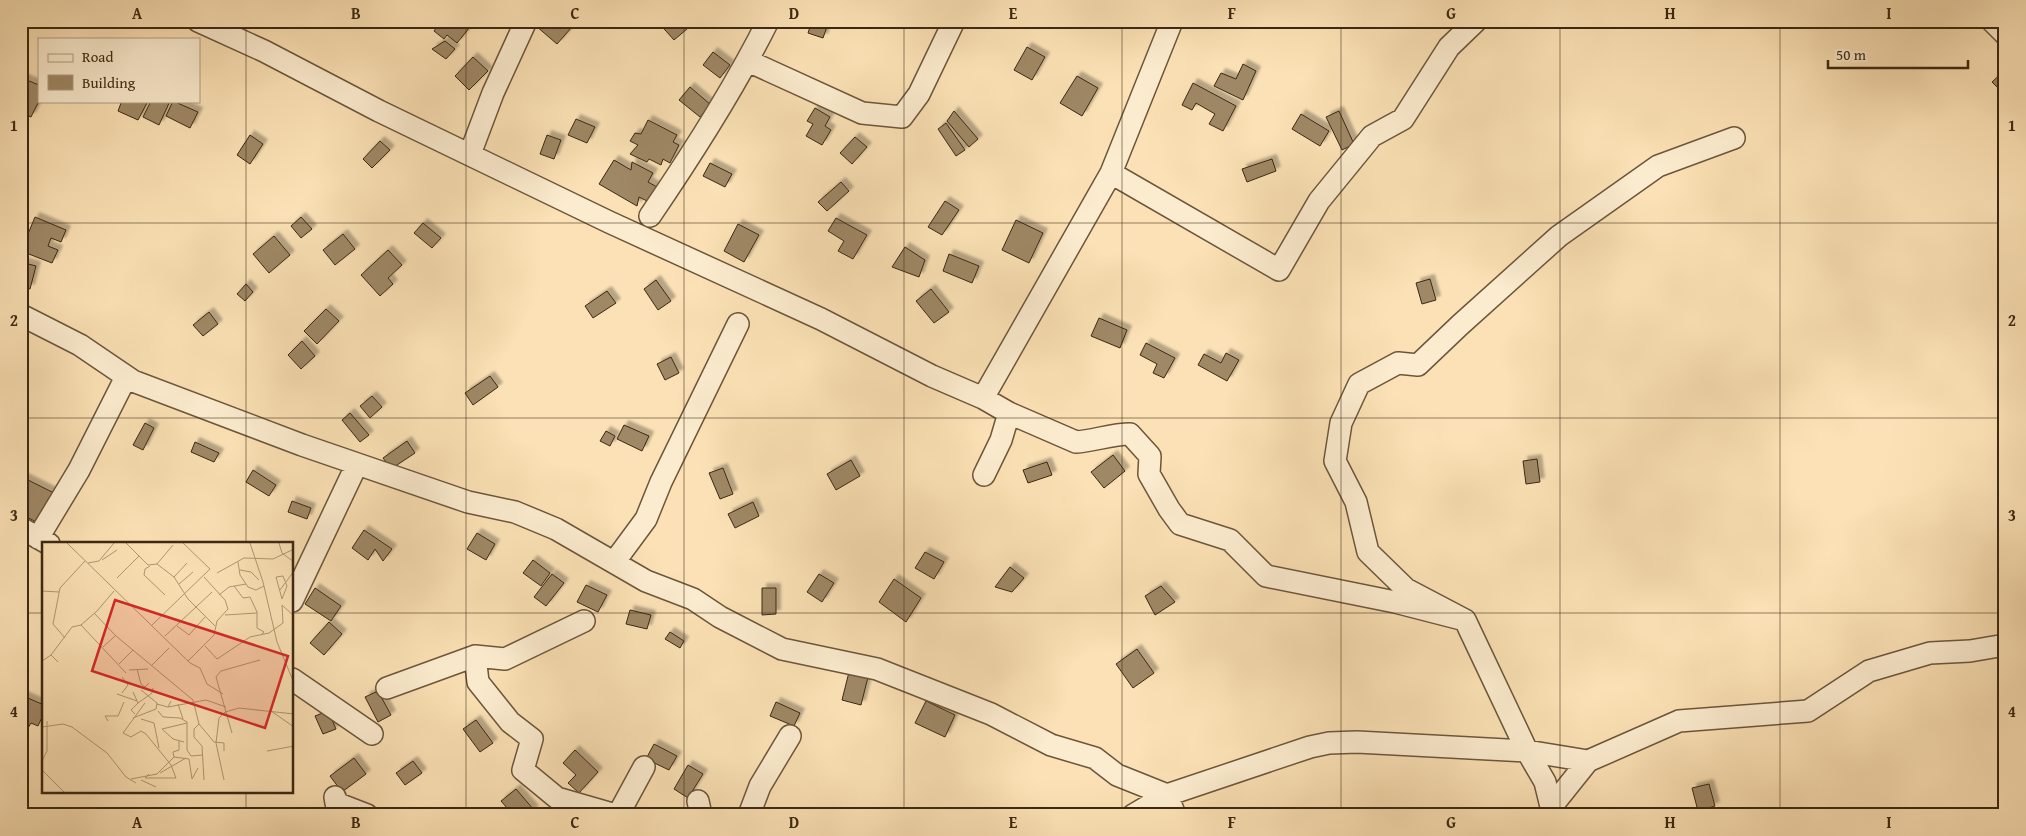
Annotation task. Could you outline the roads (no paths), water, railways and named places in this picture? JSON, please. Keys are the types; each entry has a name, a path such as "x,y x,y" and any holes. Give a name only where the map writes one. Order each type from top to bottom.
{"street":[{"path":"198,21 264,51 378,111 659,246 821,320 932,376 983,398 1009,414 1076,442 1088,442 1111,434 1130,434 1150,456 1149,474 1169,510 1180,524 1230,540 1266,576 1395,602 1465,620"},
{"path":"470,154 493,93 526,21"},
{"path":"650,216 695,148 748,61 768,21"},
{"path":"748,61 862,113 902,117 919,94 954,21"},
{"path":"983,398 1112,173 1172,21"},
{"path":"1112,173 1278,270 1319,201 1372,136 1404,119 1448,47 1476,21"},
{"path":"1992,21 2005,34"},
{"path":"1551,812 1545,782 1527,751 1465,620 1406,589 1368,552 1356,502 1335,461 1341,423 1359,384 1398,363 1418,366 1460,325 1559,236 1658,166 1734,138"},
{"path":"21,315 80,345 126,377 282,438 468,502 515,512 556,529 646,581 693,599 720,617 782,649 877,669 991,714 1051,745 1095,758 1118,775 1167,795 1175,815"},
{"path":"615,562 646,519 661,482 738,324"},
{"path":"36,536 79,470 126,377"},
{"path":"984,475 1001,440 1009,414"},
{"path":"294,597 358,464"},
{"path":"387,688 475,656 505,659 584,621"},
{"path":"1551,812 1588,761 1679,721 1808,711 1869,671 1930,653 1970,651 2005,645"},
{"path":"475,656 478,682 510,722 532,739 523,770 557,798 617,815 644,767"},
{"path":"294,680 372,734"},
{"path":"750,815 760,786 790,736"},
{"path":"1133,815 1167,795 1310,747 1328,743 1357,742 1527,751 1588,761"},
{"path":"336,797 336,803 367,815"}]}
